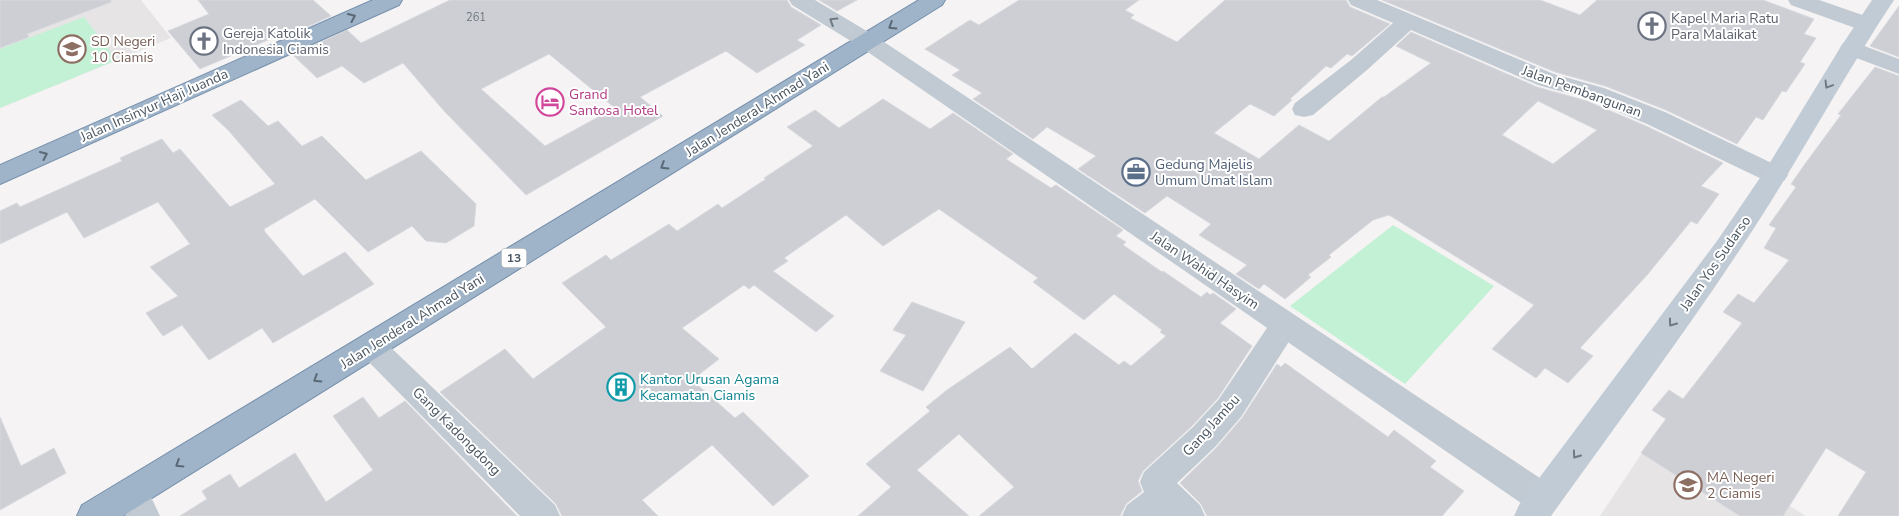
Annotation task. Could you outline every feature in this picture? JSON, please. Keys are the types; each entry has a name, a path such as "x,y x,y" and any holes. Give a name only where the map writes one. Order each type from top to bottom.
{"highway":[{"name":"Jalan Insinyur Haji Juanda","path":"0,175 390,0"},
{"name":"Jalan Jenderal Ahmad Yani","path":"94,516 137,504 371,346 934,0"}],"main road":[{"name":"Jalan Yos Sudarso","path":"1537,508 1727,248 1775,175 1851,48 1883,0"}],"street":[{"name":"Jalan Wahid Hasyim","path":"800,0 866,41 1285,324 1537,508"},
{"name":"Jalan Pembangunan","path":"1359,0 1546,80 1596,93 1656,118 1775,175"},
{"path":"1800,0 1866,24"},
{"path":"1304,109 1360,65 1408,20"},
{"path":"1851,48 1899,67"},
{"name":"Gang Jambu","path":"1177,506 1156,482 1204,437 1230,408 1285,324"},
{"name":"Gang Kadongdong","path":"371,346 543,516"},
{"path":"1139,516 1177,506"}],"shaded area":[{"name":"SD Negeri 10 Ciamis","path":"0,0 141,0 171,38 0,108"},
{"name":"MA Negeri 2 Ciamis","path":"1660,426 1806,516 1600,516"}],"green space":[{"path":"84,17 117,60 0,108 0,49"},
{"path":"1393,225 1494,286 1405,384 1290,306"}],"building":[{"path":"0,0 111,0 111,2 27,34 29,37 0,48"},
{"path":"198,0 313,0 331,16 278,40 275,37 200,69 168,31 209,14"},
{"path":"450,0 787,0 791,7 821,25 797,40 805,45 757,73 726,51 640,97 663,116 526,195 445,112 403,63 364,83 342,66 317,78 293,55 347,30 361,43","holes":["549,54 615,108 545,146 481,89"]},
{"path":"819,0 857,0 837,11"},
{"path":"1019,0 1139,0 1125,10 1134,15 1130,18 1177,42 1225,0 1346,0 1350,7 1390,24 1352,56 1347,54 1331,68 1326,66 1274,116 1250,104 1214,133 1259,159 1299,125 1329,141 1382,97 1431,63 1396,46 1411,32 1537,87 1587,101 1646,126 1723,163 1701,186 1719,194 1697,224 1691,221 1648,274 1580,348 1593,356 1568,383 1545,368 1536,378 1492,349 1534,305 1389,215 1373,220 1329,255 1331,257 1308,275 1311,277 1285,299 1264,284 1259,289 1236,274 1247,265 1199,235 1211,224 1167,196 1145,213 1078,169 1096,156 1047,127 1033,139 973,99 982,93 952,75 960,70 925,49 970,20 979,25","holes":["1538,101 1597,130 1553,164 1502,135"]},
{"path":"1382,0 1540,0 1580,15 1597,0 1763,0 1814,19 1804,34 1816,38 1800,62 1805,64 1786,92 1782,91 1763,120 1756,117 1737,144 1666,110 1605,86 1555,72"},
{"path":"1899,6 1899,57 1870,46"},
{"path":"1875,67 1899,76 1899,516 1838,516 1866,472 1826,448 1783,516 1740,516 1641,453 1666,419 1652,410 1669,390 1683,399 1742,323 1723,312 1738,294 1754,303 1789,260 1764,248 1776,228 1769,225 1796,187 1791,184 1841,115 1838,114"},
{"path":"883,99 930,129 953,113 1013,154 1006,159 1051,188 1056,185 1123,230 1116,236 1126,242 1123,245 1201,297 1207,292 1210,295 1213,293 1236,309 1220,323 1252,346 1218,398 1192,426 1143,471 1138,481 1142,491 1126,504 1120,516 979,516 1014,487 959,434 917,470 969,516 858,516 891,487 866,464 930,411 926,407 947,390 1010,347 1032,369 1075,333 1119,365 1124,361 1131,366 1166,336 1160,332 1162,330 1114,294 1084,320 1033,282 1038,278 939,209 883,246 846,215 784,258 788,261 773,271 834,316 816,332 754,285 749,289 744,285 682,328 719,359 692,380 735,418 743,412 809,476 773,506 712,445 642,500 658,516 562,516 556,504 440,392 505,349 533,379 606,327 562,283 606,255 611,260 669,224 677,231 718,204 722,208 766,179 764,178 813,146 787,127 815,110 839,128"},
{"path":"241,100 268,126 278,121 302,146 322,136 366,180 421,151 476,204 474,226 446,243 426,241 412,226 368,252 315,199 264,229 265,232 303,276 345,252 374,284 273,343 262,328 209,360 182,325 163,336 146,313 178,296 150,267 190,244 158,202 84,238 67,212 0,244 0,211 17,203 20,207 122,161 120,158 162,139 173,153 180,149 230,207 275,184 228,130 212,115"},
{"path":"912,302 965,322 923,391 880,371 906,335 893,330"},
{"path":"1285,363 1388,437 1394,430 1436,461 1430,467 1464,491 1442,516 1207,516 1201,504 1180,483 1216,448 1242,418 1277,364 1281,367"},
{"path":"363,397 379,418 405,401 517,516 180,516 207,499 202,491 230,474 239,488 295,453 326,502 373,470 333,416"},
{"path":"0,417 21,466 54,448 66,473 0,510"}],"place":[{"name":"Kapel Maria Ratu Para Malaikat","path":"1652,26"},
{"name":"Gereja Katolik Indonesia Ciamis","path":"204,41"},
{"name":"SD Negeri 10 Ciamis","path":"72,49"},
{"name":"Grand Santosa Hotel","path":"550,102"},
{"name":"Gedung Majelis Umum Umat Islam","path":"1136,172"},
{"name":"Kantor Urusan Agama Kecamatan Ciamis","path":"621,387"},
{"name":"MA Negeri 2 Ciamis","path":"1688,485"}]}
